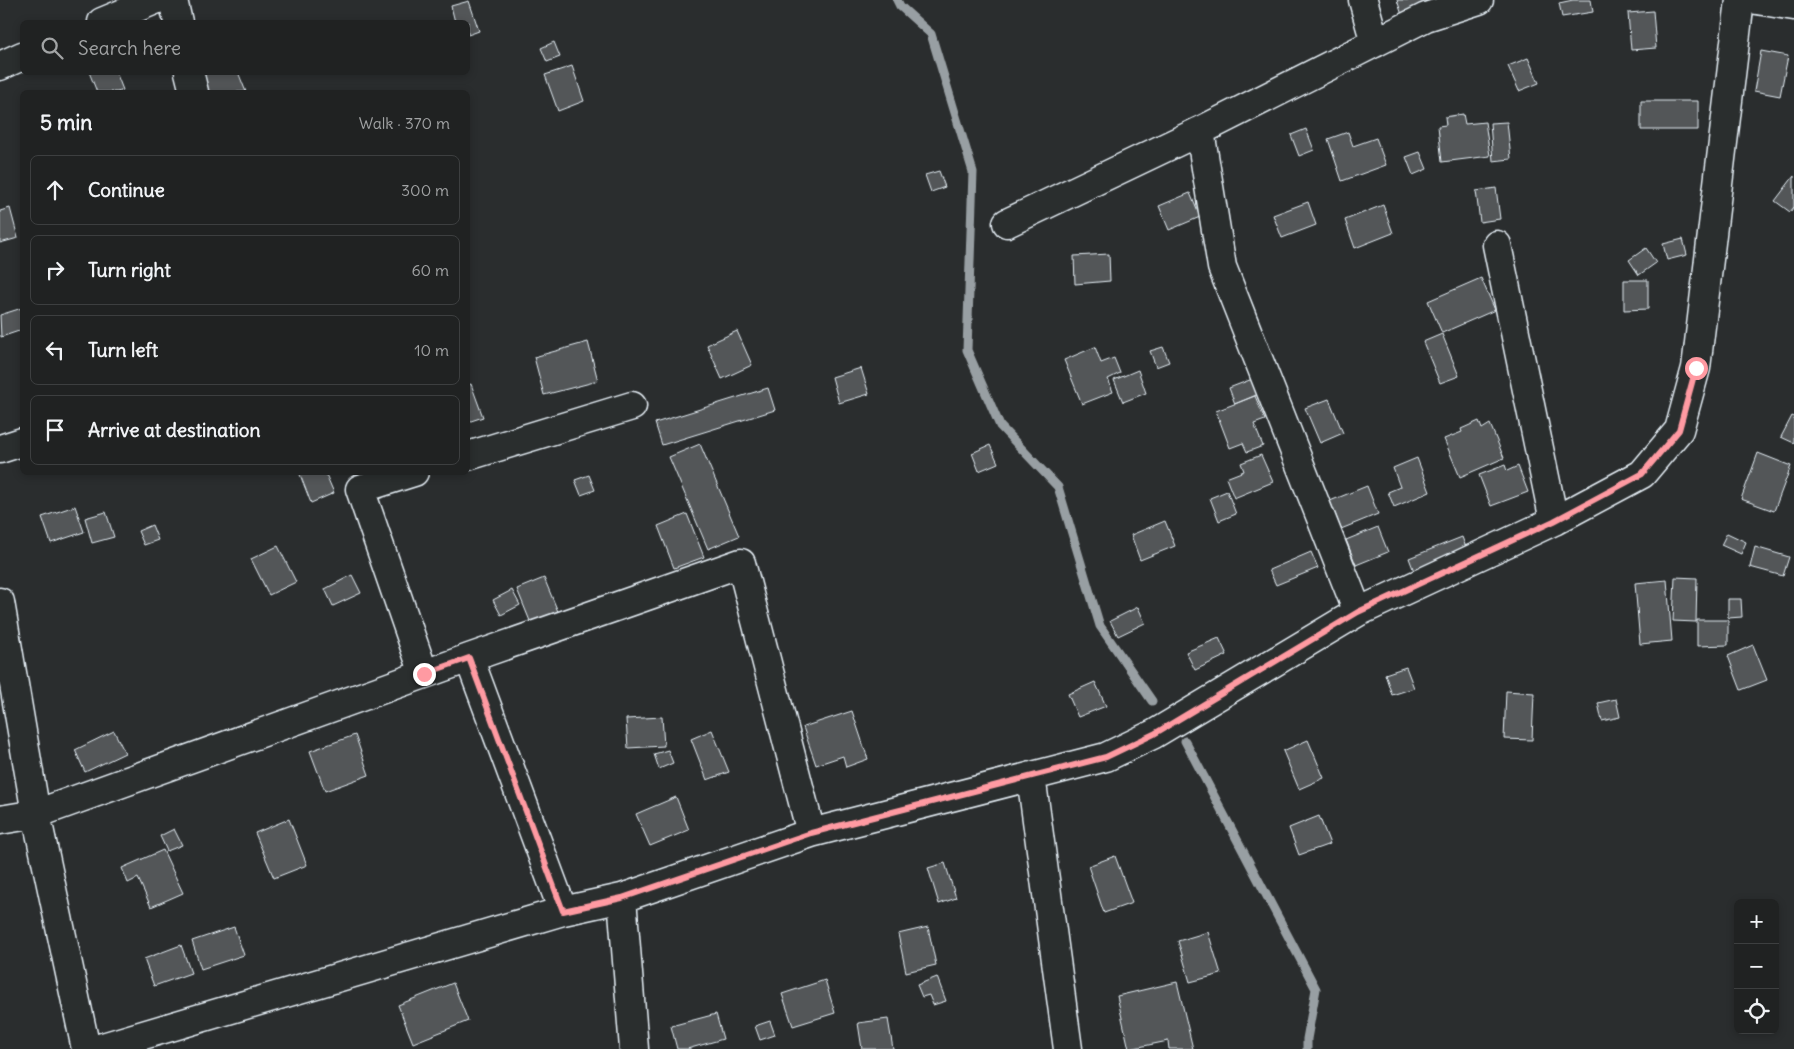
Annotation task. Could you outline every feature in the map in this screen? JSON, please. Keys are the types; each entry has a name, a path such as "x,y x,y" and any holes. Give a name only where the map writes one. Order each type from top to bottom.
{"street":[{"path":"107,20 154,0"},
{"path":"174,0 178,20"},
{"path":"1363,0 1375,43"},
{"path":"1007,223 1200,131 1426,18 1479,0"},
{"path":"96,1049 563,911 622,898 811,833 1106,757 1154,734 1358,612 1554,521 1642,474 1679,430 1696,368 1740,0"},
{"path":"1758,0 1794,6"},
{"path":"0,66 20,57"},
{"path":"191,75 194,90"},
{"path":"1200,131 1222,267 1358,612"},
{"path":"1497,245 1554,521"},
{"path":"470,455 632,406"},
{"path":"0,448 20,443"},
{"path":"404,475 360,489 424,674"},
{"path":"0,820 36,814 424,674 741,563 811,833"},
{"path":"0,602 36,814 86,1049"},
{"path":"469,658 563,911"},
{"path":"1031,776 1068,1049"},
{"path":"622,898 634,1049"}],"building":[{"path":"1397,0 1426,0 1428,6 1402,15"},
{"path":"1573,0 1591,0 1593,12 1562,17 1559,3"},
{"path":"469,1 479,31 470,34 470,20 454,20 451,6"},
{"path":"1653,11 1656,48 1631,50 1628,13"},
{"path":"554,42 560,57 547,62 541,48"},
{"path":"1761,51 1788,56 1780,96 1754,91"},
{"path":"1528,58 1539,83 1519,91 1508,66"},
{"path":"572,66 584,101 558,111 545,75"},
{"path":"90,75 117,75 123,90 96,90"},
{"path":"203,75 239,75 245,90 208,90"},
{"path":"1641,101 1698,101 1698,130 1641,130"},
{"path":"1463,114 1465,124 1485,122 1490,156 1442,162 1438,126 1446,125 1445,117"},
{"path":"1507,122 1511,159 1493,161 1490,123"},
{"path":"1306,129 1314,150 1299,156 1291,135"},
{"path":"1348,132 1353,146 1376,138 1386,165 1342,181 1328,139"},
{"path":"1420,152 1427,169 1413,175 1406,157"},
{"path":"939,171 945,187 931,192 925,175"},
{"path":"1794,176 1794,207 1790,212 1775,201"},
{"path":"1496,188 1500,219 1480,222 1476,191"},
{"path":"1190,193 1200,217 1169,230 1159,206"},
{"path":"1308,202 1316,225 1282,238 1273,215"},
{"path":"1383,205 1393,233 1355,248 1345,220"},
{"path":"10,208 18,238 0,243 0,211"},
{"path":"1683,239 1687,255 1667,260 1663,244"},
{"path":"1646,248 1656,263 1639,275 1629,260"},
{"path":"1109,254 1110,281 1075,284 1074,256"},
{"path":"1481,278 1495,310 1442,333 1428,301"},
{"path":"1624,280 1648,280 1648,309 1624,310"},
{"path":"20,309 20,331 1,337 0,315"},
{"path":"737,331 752,365 722,379 707,345"},
{"path":"1442,334 1459,376 1440,383 1423,342"},
{"path":"588,342 598,381 544,395 534,357"},
{"path":"1095,347 1101,363 1114,358 1120,373 1108,379 1113,392 1082,404 1064,360"},
{"path":"1163,347 1169,362 1156,367 1150,351"},
{"path":"861,368 869,394 839,403 832,377"},
{"path":"1138,370 1146,393 1123,402 1114,380"},
{"path":"1255,378 1261,393 1235,404 1229,388"},
{"path":"470,384 483,417 470,421"},
{"path":"768,388 775,410 662,445 655,423"},
{"path":"1255,396 1265,420 1254,424 1263,446 1247,452 1243,443 1230,448 1216,411"},
{"path":"1329,399 1343,433 1320,443 1305,408"},
{"path":"1792,416 1794,417 1794,443 1781,437"},
{"path":"1479,421 1482,429 1490,424 1504,458 1460,477 1444,439 1462,432 1461,429"},
{"path":"700,444 739,536 708,549 669,457"},
{"path":"990,445 998,463 979,471 972,453"},
{"path":"1758,453 1791,466 1774,511 1741,499"},
{"path":"1261,455 1273,482 1234,498 1226,478 1244,471 1241,463"},
{"path":"1417,458 1430,492 1394,507 1388,492 1400,487 1393,468"},
{"path":"1505,465 1507,471 1518,466 1528,492 1491,506 1479,475"},
{"path":"300,475 326,475 334,493 311,503"},
{"path":"589,475 595,490 581,495 575,480"},
{"path":"1367,486 1378,514 1341,529 1330,501"},
{"path":"1227,491 1236,514 1219,521 1210,498"},
{"path":"75,506 84,532 51,543 42,517"},
{"path":"106,512 114,537 92,543 85,518"},
{"path":"687,514 704,557 674,568 658,526"},
{"path":"1165,521 1175,546 1140,560 1131,535"},
{"path":"152,525 158,540 144,545 138,531"},
{"path":"1378,527 1388,552 1356,565 1346,540"},
{"path":"1727,533 1746,542 1741,554 1721,545"},
{"path":"1462,537 1470,558 1417,579 1409,558"},
{"path":"278,546 296,582 269,595 251,559"},
{"path":"1755,547 1789,557 1783,576 1750,567"},
{"path":"1311,552 1318,568 1276,585 1269,570"},
{"path":"352,575 361,593 333,606 325,589"},
{"path":"1675,577 1697,578 1696,622 1673,621"},
{"path":"544,578 559,614 532,626 517,589"},
{"path":"1667,580 1672,641 1640,644 1635,583"},
{"path":"512,590 520,605 501,615 493,600"},
{"path":"1728,599 1741,599 1742,617 1728,618"},
{"path":"1138,607 1145,623 1118,636 1110,621"},
{"path":"1697,620 1728,620 1728,645 1697,646"},
{"path":"1219,638 1227,655 1195,670 1186,652"},
{"path":"1753,645 1767,680 1741,690 1728,656"},
{"path":"1406,667 1414,688 1392,695 1385,674"},
{"path":"1095,682 1106,706 1078,717 1068,694"},
{"path":"1506,691 1534,693 1532,740 1504,739"},
{"path":"1616,699 1620,717 1602,721 1598,703"},
{"path":"852,711 868,759 846,767 843,756 816,765 803,727"},
{"path":"662,717 664,746 628,748 626,719"},
{"path":"712,730 729,772 707,780 691,739"},
{"path":"114,731 125,753 85,772 75,750"},
{"path":"355,735 369,775 325,791 310,751"},
{"path":"1308,740 1324,778 1299,789 1283,751"},
{"path":"668,750 673,763 659,769 654,754"},
{"path":"676,797 689,830 650,846 636,814"},
{"path":"1319,816 1330,844 1299,855 1289,828"},
{"path":"289,819 307,865 274,878 255,833"},
{"path":"174,829 182,845 167,851 160,836"},
{"path":"163,850 183,893 151,907 138,878 128,883 122,868"},
{"path":"1115,856 1132,903 1104,913 1088,866"},
{"path":"945,863 956,898 939,904 928,868"},
{"path":"234,927 244,955 201,969 192,941"},
{"path":"928,927 936,965 906,972 898,934"},
{"path":"1208,932 1221,974 1190,982 1178,941"},
{"path":"181,945 191,973 154,986 144,959"},
{"path":"937,977 946,1001 933,1005 929,995 922,997 917,985"},
{"path":"825,980 835,1013 793,1026 782,994"},
{"path":"1177,982 1193,1049 1169,1049 1168,1041 1129,1049 1117,996"},
{"path":"453,983 468,1021 413,1043 398,1005"},
{"path":"716,1014 723,1039 687,1049 677,1049 671,1026"},
{"path":"888,1019 893,1049 862,1049 858,1023"},
{"path":"770,1021 775,1035 760,1040 755,1026"}],"waterway":[{"path":"897,0 900,6 931,34 973,172 967,350 1000,426 1058,487 1100,626 1152,701"},
{"path":"1185,741 1316,989 1307,1049"}],"route":[{"path":"424,674 469,658 563,911 622,898 811,833 1106,757 1154,734 1358,612 1554,521 1642,474 1679,430 1696,368"}]}
